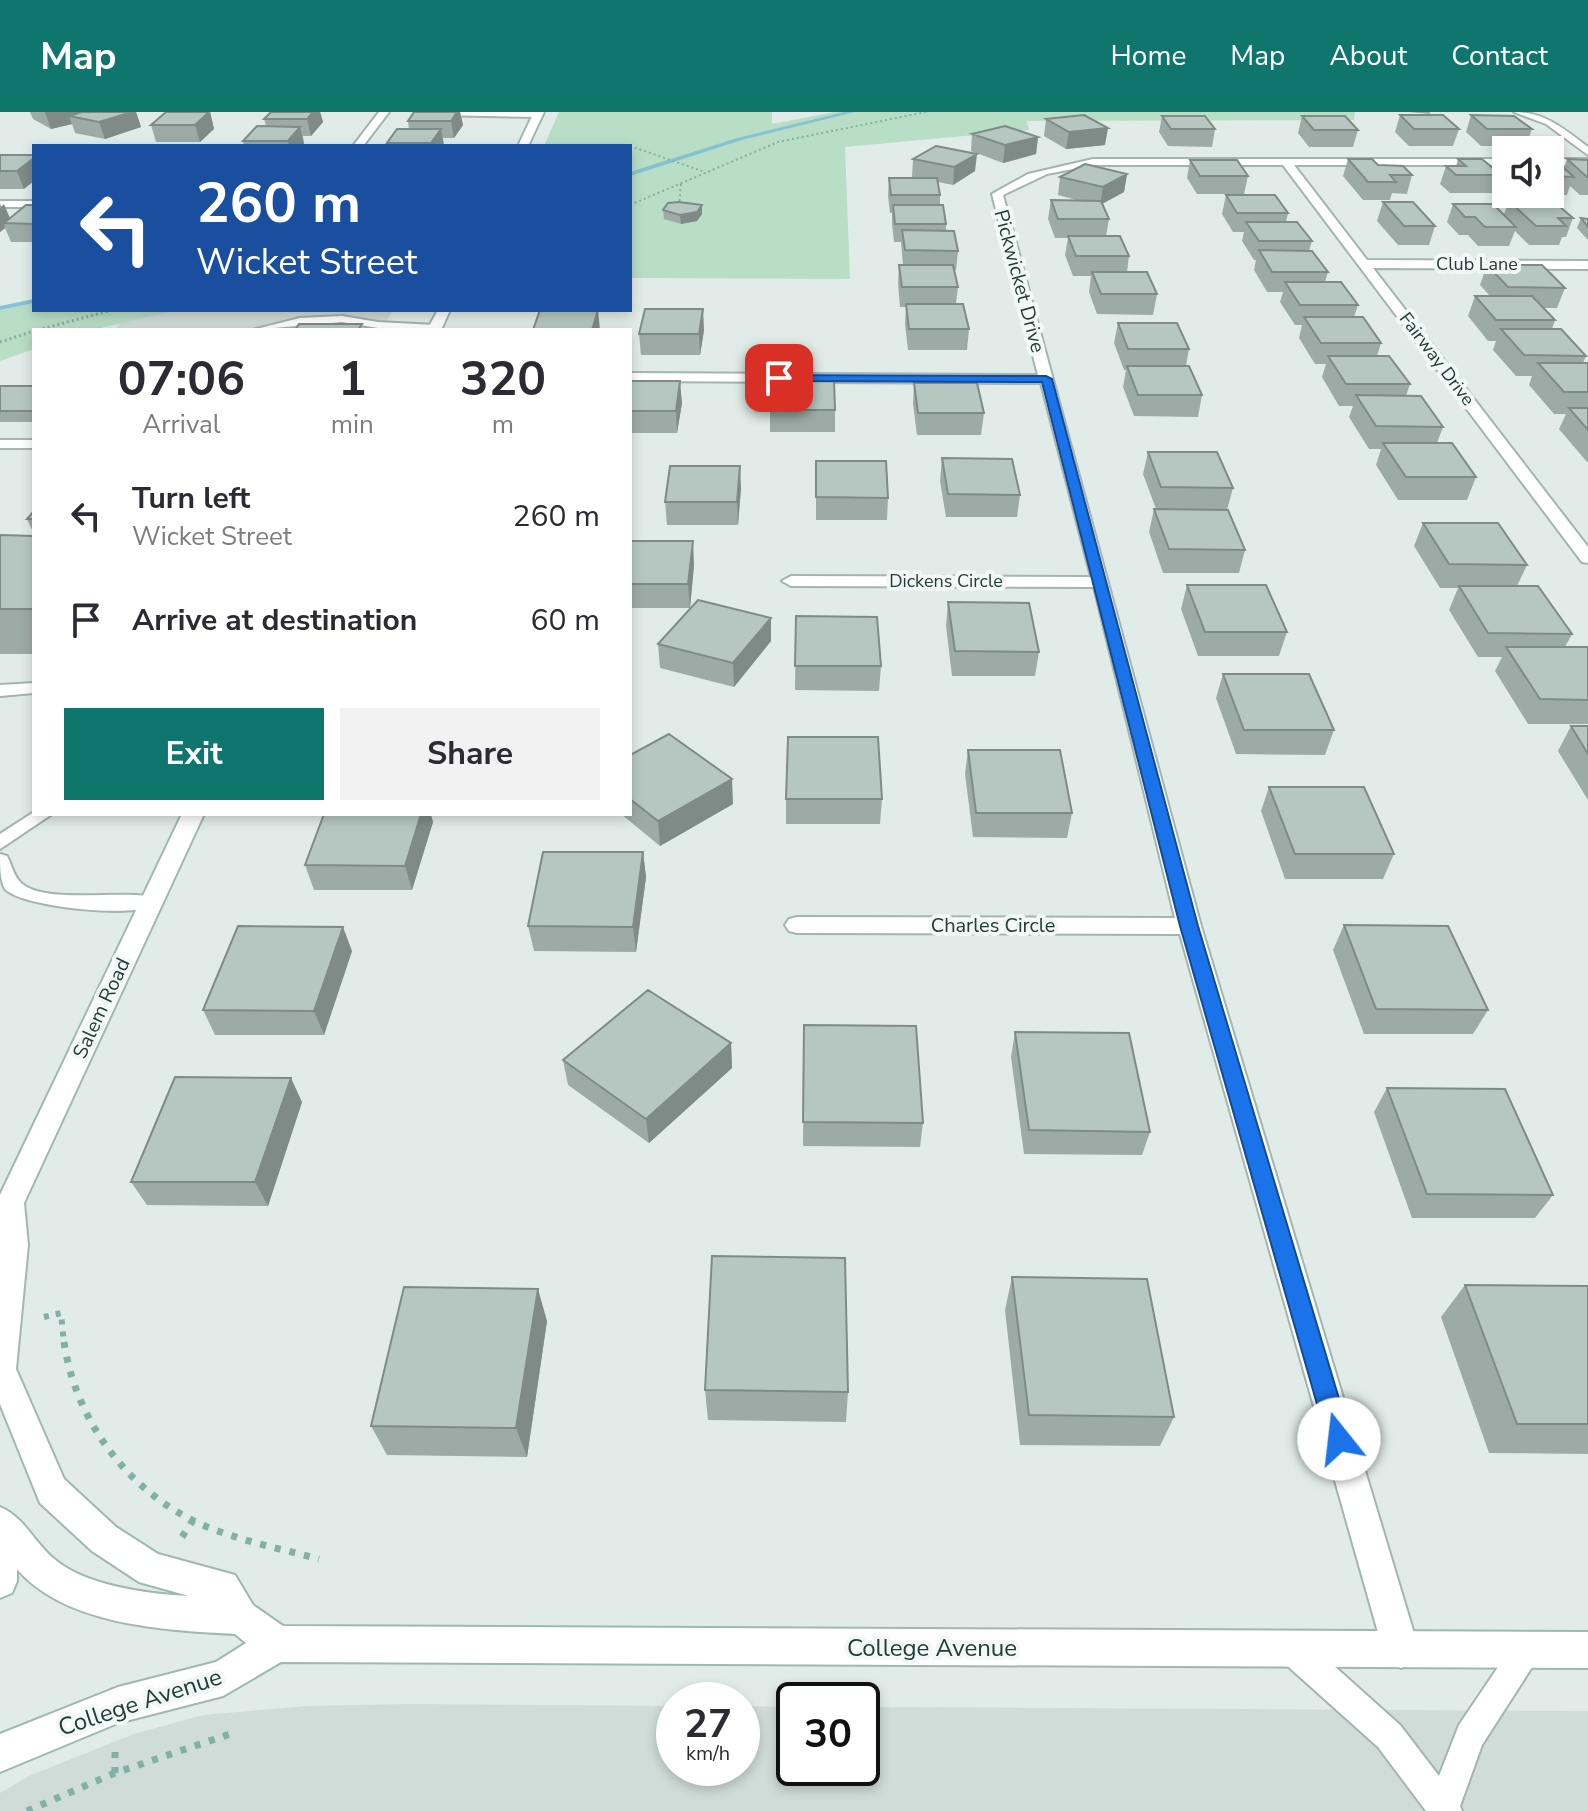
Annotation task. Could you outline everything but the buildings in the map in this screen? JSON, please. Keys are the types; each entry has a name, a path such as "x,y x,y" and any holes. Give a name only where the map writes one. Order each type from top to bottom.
{"street":[{"path":"360,144 384,112"},
{"path":"435,112 539,113 524,144"},
{"path":"1519,112 1549,122 1588,152"},
{"name":"Fairway Drive","path":"1285,161 1588,558"},
{"name":"Pickwicket Drive","path":"1401,1650 1189,926 997,194 1020,179 1049,168 1093,162 1492,162"},
{"path":"1564,162 1588,162"},
{"path":"0,204 32,204"},
{"name":"Club Lane","path":"1365,264 1588,265"},
{"path":"632,377 1046,379"},
{"name":"Dickens Circle","path":"791,581 1101,582"},
{"name":"Salem Road","path":"0,1376 14,1245 5,1210 192,816"},
{"name":"Charles Circle","path":"797,925 1189,926"},
{"path":"1,1369 52,1491 104,1539 151,1570 223,1587 241,1617 277,1644"},
{"path":"0,1524 42,1572 77,1590 144,1611 241,1617"},
{"path":"0,1541 0,1581"},
{"name":"College Avenue","path":"9,1752 118,1705 223,1678 277,1644 1588,1650"}],"lane":[{"path":"267,328 300,321 342,319 420,328"},
{"path":"0,444 32,444"},
{"path":"0,691 32,688"},
{"path":"0,843 40,816"},
{"path":"0,860 1,869 18,891 61,901 150,902"},
{"path":"1293,1650 1389,1736 1445,1808"},
{"path":"1445,1808 1470,1736 1528,1650"}],"path":[{"path":"632,204 778,142 926,112"},
{"path":"632,147 703,172"},
{"path":"679,211 681,184"},
{"path":"47,328 105,312"},
{"path":"0,342 32,332"},
{"path":"35,1318 61,1313 74,1389 99,1438 143,1485 193,1520 248,1540 319,1559"},
{"path":"27,1811 115,1773 236,1732"},
{"path":"115,1747 115,1773"}],"shaded area":[{"path":"170,312 392,312 383,328 116,328 121,323"},
{"path":"307,1706 656,1706 656,1786 760,1786 760,1706 776,1707 776,1786 880,1786 880,1707 1588,1711 1588,1811 0,1811 0,1793 29,1776 134,1734 203,1715"}],"green space":[{"path":"559,112 772,112 772,124 834,112 1355,112 1354,120 1027,121 1029,130 845,147 850,279 632,278 632,144 545,144"},
{"path":"32,303 32,312 170,312 101,328 32,328 32,350 0,361 0,310"}],"waterway":[{"path":"632,173 740,139 852,112"},
{"path":"0,308 32,301"}],"route":[{"path":"779,378 1046,379 1189,926 1339,1439"}]}
